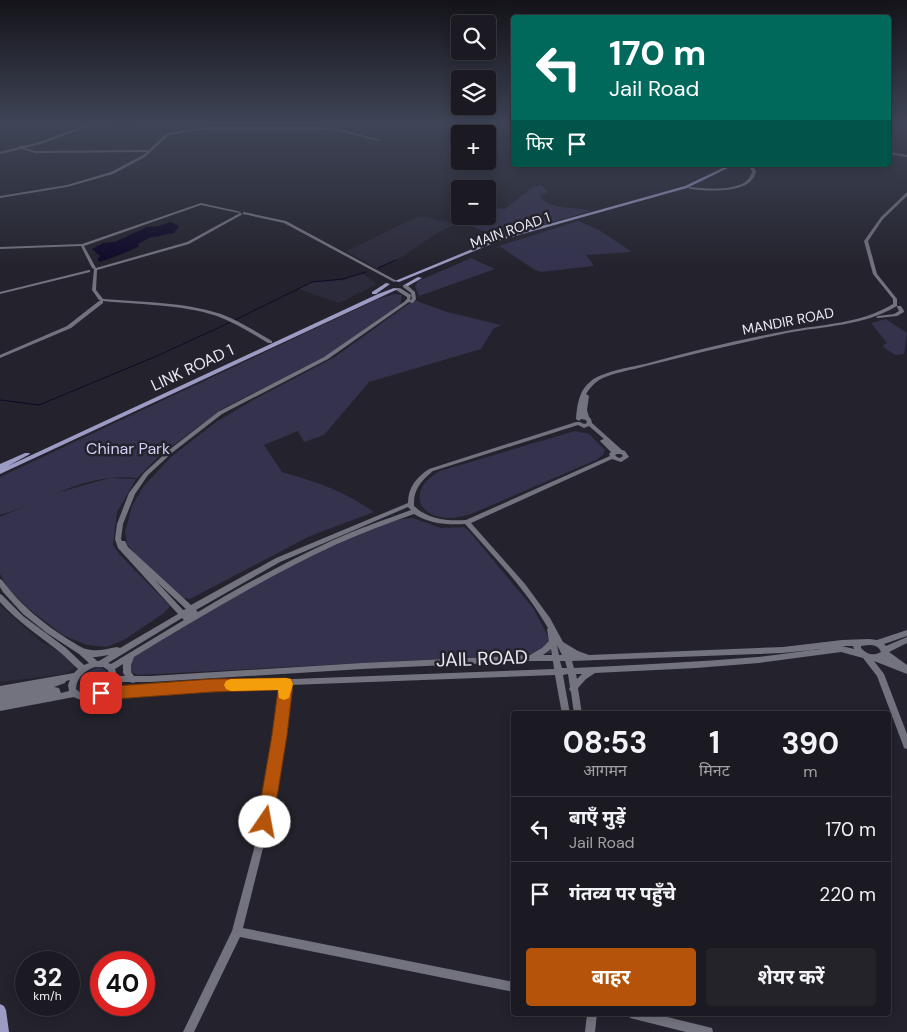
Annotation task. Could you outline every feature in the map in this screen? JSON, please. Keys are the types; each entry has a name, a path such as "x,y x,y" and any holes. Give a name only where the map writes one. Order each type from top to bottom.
{"main road":[{"name":"MAIN ROAD 1","path":"405,286 503,241 686,187 719,171"},
{"name":"MAIN ROAD 1","path":"396,281 416,275 500,239 690,188 724,171"},
{"name":"LINK ROAD 1","path":"0,467 270,342 396,281"},
{"path":"396,281 404,282 405,286"},
{"path":"388,284 390,288 397,289"},
{"name":"LINK ROAD 1","path":"0,472 371,299 405,286"},
{"path":"0,1010 3,1032"}],"street":[{"path":"0,197 54,189 92,180 115,171"},
{"path":"690,188 738,187 753,177 754,171"},
{"name":"MANDIR ROAD","path":"587,422 585,399 591,388 601,380 700,353 878,317 899,307 898,300 878,274 869,242 893,209 907,195"},
{"name":"MANDIR ROAD","path":"578,421 584,392 591,383 599,378 700,353 866,317 894,306 895,299 875,274 866,242 882,218 907,195"},
{"path":"0,248 82,245 201,204 289,224 396,281"},
{"path":"0,292 188,243 241,213 283,223 365,268 388,284"},
{"path":"82,245 94,276 94,290 97,293 95,296 100,301 177,306 212,313 230,320 270,342"},
{"path":"197,615 124,545 123,527 129,505 136,492 172,453 212,422 336,355 411,302 414,298 414,293 405,286"},
{"path":"188,620 120,548 118,539 120,524 132,493 146,474 171,450 215,417 326,358 406,303 410,299 409,296 397,289"},
{"path":"0,356 63,330 84,317 100,301"},
{"path":"578,421 587,422 616,454 467,522 450,523 435,520 415,511 410,504 414,486 420,478 431,470 578,421"},
{"path":"74,694 71,686 76,676 83,669 98,664 191,608 278,560 410,504"},
{"path":"0,582 24,609 57,636 84,651 98,664 111,668 188,620 296,560 332,543 415,511"},
{"path":"467,522 532,597 550,625 557,643 568,659 578,711"},
{"path":"0,596 16,615 36,632 61,648 83,669"},
{"name":"JAIL ROAD","path":"113,679 133,680 530,658 568,659 783,650 842,643 869,641 877,643 907,633"},
{"path":"881,655 907,640"},
{"path":"530,658 557,643"},
{"path":"557,643 575,653 590,658"},
{"path":"557,643 556,659 565,711"},
{"path":"859,643 857,648 880,674 907,745"},
{"path":"877,643 881,655 880,674"},
{"path":"84,651 96,654 110,653 128,647"},
{"name":"JAIL ROAD","path":"101,693 212,686 570,672 737,662 842,649 864,655 881,655"},
{"path":"133,655 127,667 127,673 133,680"},
{"path":"881,655 907,670"},
{"path":"0,694 58,690 87,698 101,693 111,685 113,679 111,668"},
{"path":"574,689 583,677 596,670"},
{"path":"0,689 76,676"},
{"path":"0,707 58,690 66,678"},
{"path":"188,1032 237,932 270,804 286,684"},
{"path":"0,700 58,690"},
{"path":"237,932 511,986"},
{"path":"590,1032 592,1016"},
{"path":"642,1016 708,1032"}],"shaded area":[{"path":"419,216 454,225 437,233 402,257 376,268 346,251"},
{"path":"171,222 179,226 174,233 149,238 138,244 139,246 136,248 100,262 97,259 100,256 92,249 103,243 115,242 147,227"},
{"path":"362,273 375,282 375,285 339,303 299,289 312,282 343,280"},
{"path":"0,605 40,641 78,664 65,674 0,682"}],"green space":[{"path":"541,185 548,192 540,196 550,204 591,211 503,236 495,236 469,225 496,225 496,208 505,209 533,187"},
{"path":"578,221 599,230 632,252 586,255 594,266 541,272 499,246"},
{"path":"471,258 495,269 419,296 415,286 418,281"},
{"name":"Chinar Park","path":"395,294 402,295 400,305 326,356 222,409 159,456 137,478 118,477 83,483 0,515 0,477 378,299"},
{"path":"414,300 447,312 501,325 493,329 481,349 369,382 324,435 304,442 298,431 264,445 282,472 330,488 374,512 310,536 190,599 179,597 127,544 125,532 132,506 143,487 171,457 216,422 253,400 335,357"},
{"path":"886,319 907,333 904,354 895,355 882,346 887,343 871,323"},
{"path":"575,431 589,434 605,450 603,455 596,460 471,514 448,518 436,516 422,506 420,492 430,478 440,471"},
{"path":"110,478 136,479 117,512 113,545 120,555 170,606 164,613 124,640 106,647 87,645 63,635 30,610 8,588 0,574 0,517 53,494"},
{"path":"413,518 441,528 464,527 469,531 533,608 549,638 551,653 138,675 122,668 123,664 178,628 234,594 292,564 389,522"},
{"path":"100,667 106,671 102,684 96,690 83,695 78,691 82,679 88,672"}],"waterway":[{"path":"378,268 396,260"},
{"path":"235,320 312,282 343,279 366,272"},
{"path":"0,400 39,405 157,356 231,322"}],"slow traffic":[{"path":"231,685 286,684 284,693"}],"route":[{"path":"101,693 212,686 286,684 270,804 265,822"}]}
